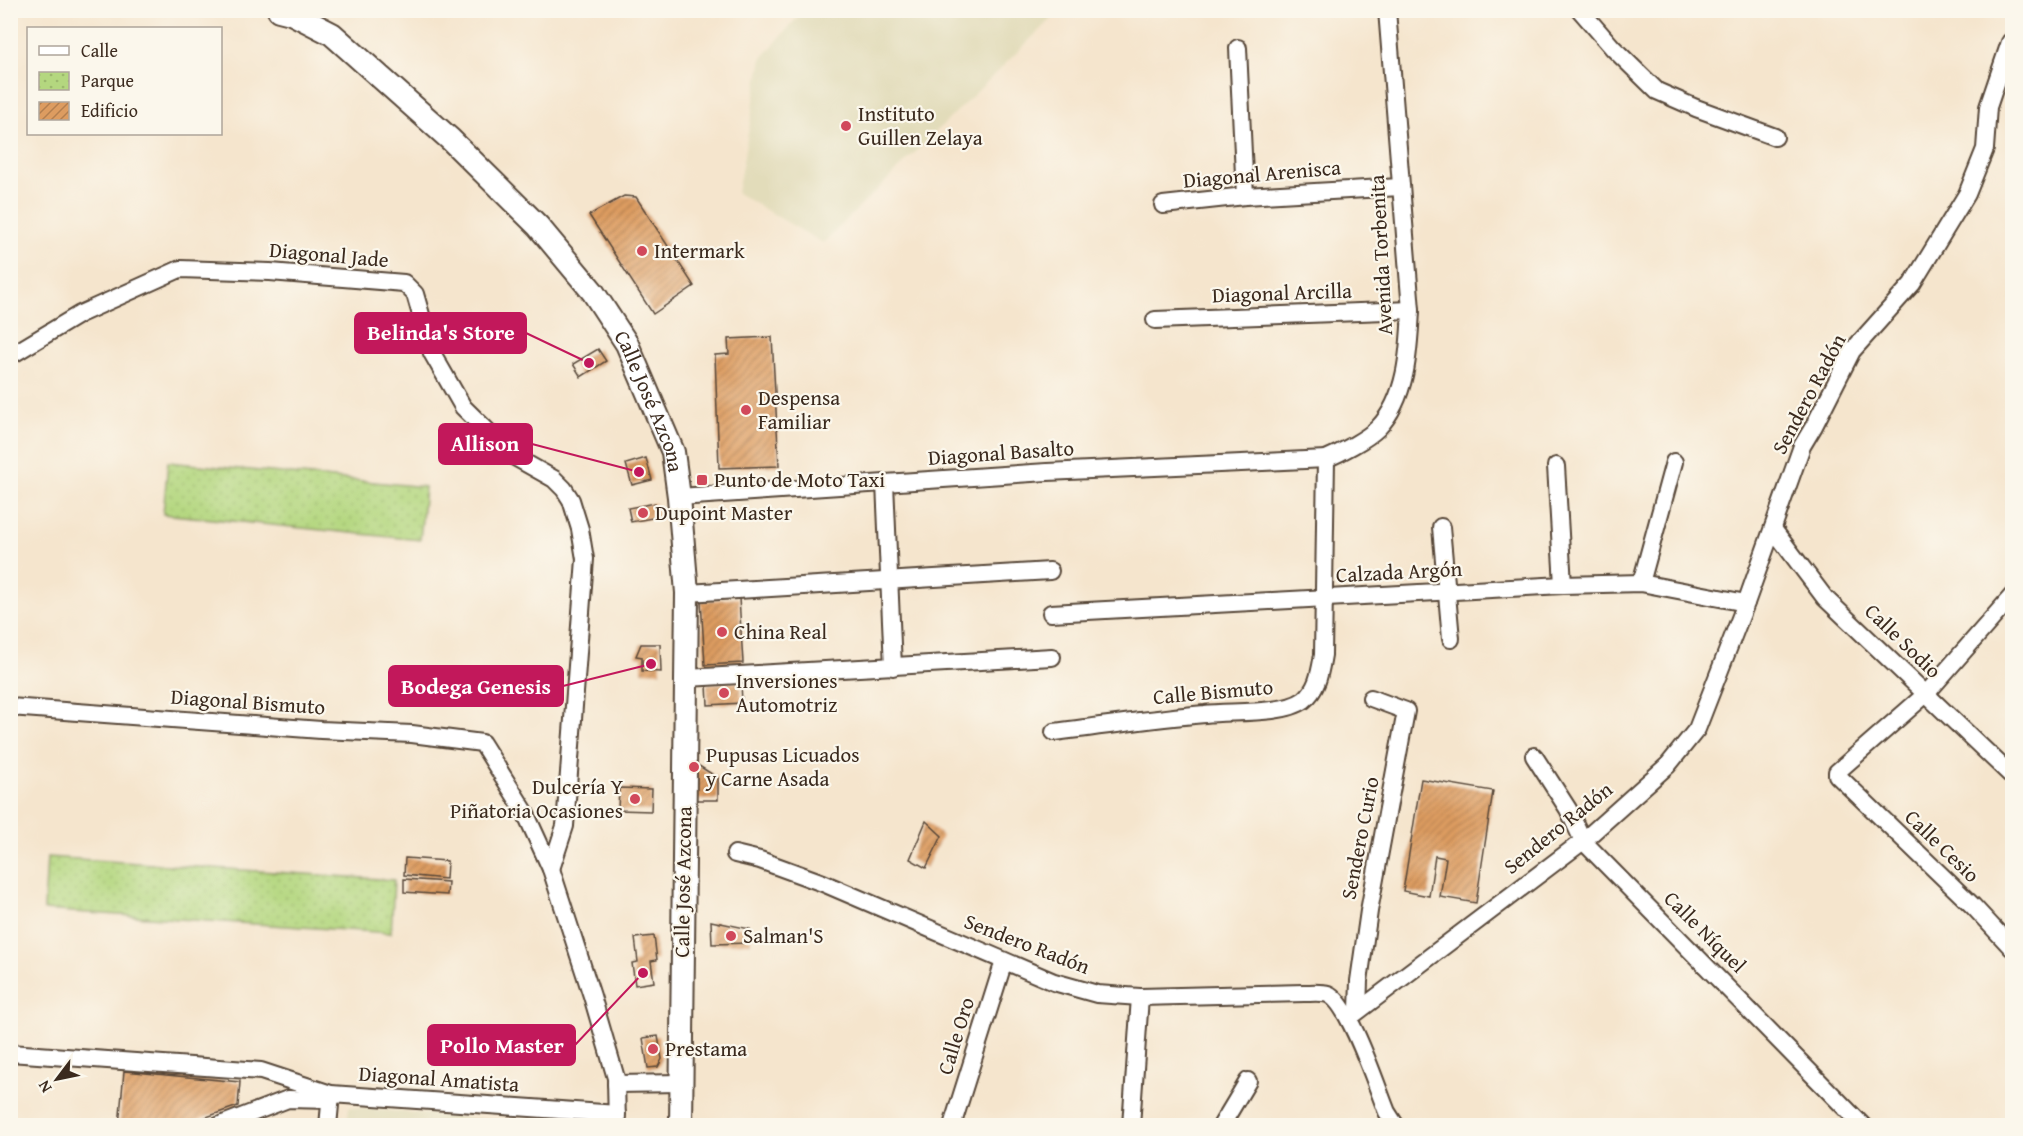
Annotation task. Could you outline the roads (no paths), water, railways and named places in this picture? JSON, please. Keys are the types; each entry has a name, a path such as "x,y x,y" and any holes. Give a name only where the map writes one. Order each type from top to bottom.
{"main road":[{"name":"Calle José Azcona","path":"279,10 291,13 332,34 442,132 538,226 593,292 627,344 673,452 687,593 681,1125"}],"street":[{"name":"Avenida Torbenita","path":"1326,459 1339,454 1377,429 1394,404 1409,356 1411,310 1387,10"},
{"path":"1580,10 1613,48 1657,91 1695,108 1775,137"},
{"name":"Sendero Radón","path":"735,854 760,860 823,883 1054,982 1097,994 1140,998 1328,994 1354,1014 1583,841 1668,765 1697,729 1746,603 1802,446 1852,351 1912,284 1967,194 1985,149 1988,107 2010,42"},
{"path":"1238,48 1245,196"},
{"name":"Diagonal Arenisca","path":"1163,205 1245,196 1400,187"},
{"name":"Diagonal Jade","path":"10,356 81,314 180,269 270,272 404,283 415,294 432,353 463,407 513,456 554,479 564,489 571,500 580,529 585,559 571,767 565,826 551,870"},
{"name":"Diagonal Arcilla","path":"1155,320 1411,310"},
{"name":"Diagonal Basalto","path":"679,496 1047,472 1326,459"},
{"name":"Calle Bismuto","path":"1054,732 1206,714 1274,710 1305,700 1317,685 1323,655 1326,459"},
{"path":"1641,583 1674,462"},
{"path":"1556,466 1563,585"},
{"path":"885,483 893,667"},
{"path":"1441,527 1451,639"},
{"name":"Calle Sodio","path":"1773,529 1824,598 2013,776"},
{"path":"687,593 1050,571"},
{"name":"Calzada Argón","path":"1051,613 1563,585 1641,583 1746,603"},
{"path":"1926,694 2013,596"},
{"path":"687,678 1053,657"},
{"name":"Calle Cesio","path":"1926,694 1838,772 1839,778 1973,906 2013,948"},
{"name":"Sendero Curio","path":"1354,1014 1369,911 1406,711 1371,698"},
{"name":"Diagonal Bismuto","path":"10,707 321,730 412,734 482,743 524,810 551,870"},
{"name":"Calle Níquel","path":"1534,756 1568,809 1583,841 1863,1125"},
{"path":"551,870 616,1078 617,1119"},
{"name":"Calle Oro","path":"952,1125 1004,961"},
{"path":"1131,1125 1140,998"},
{"path":"1354,1014 1387,1112 1396,1125"},
{"name":"Diagonal Amatista","path":"10,1053 261,1071 331,1097 617,1119"},
{"path":"1221,1125 1248,1081"},
{"path":"616,1084 681,1083"},
{"path":"218,1125 288,1099 331,1097 328,1125"}],"place":[{"name":"Instituto Guillen Zelaya","path":"846,126"},
{"name":"Intermark","path":"642,251"},
{"name":"Belinda's Store","path":"589,363"},
{"name":"Despensa Familiar","path":"746,410"},
{"name":"Allison","path":"639,472"},
{"name":"Punto de Moto Taxi","path":"702,480"},
{"name":"Dupoint Master","path":"643,513"},
{"name":"China Real","path":"722,632"},
{"name":"Bodega Genesis","path":"651,664"},
{"name":"Inversiones Automotriz","path":"724,693"},
{"name":"Pupusas Licuados y Carne Asada","path":"694,767"},
{"name":"Dulcería Y Piñatoria Ocasiones","path":"635,799"},
{"name":"Salman'S","path":"731,936"},
{"name":"Pollo Master","path":"643,973"},
{"name":"Prestama","path":"653,1049"}]}
